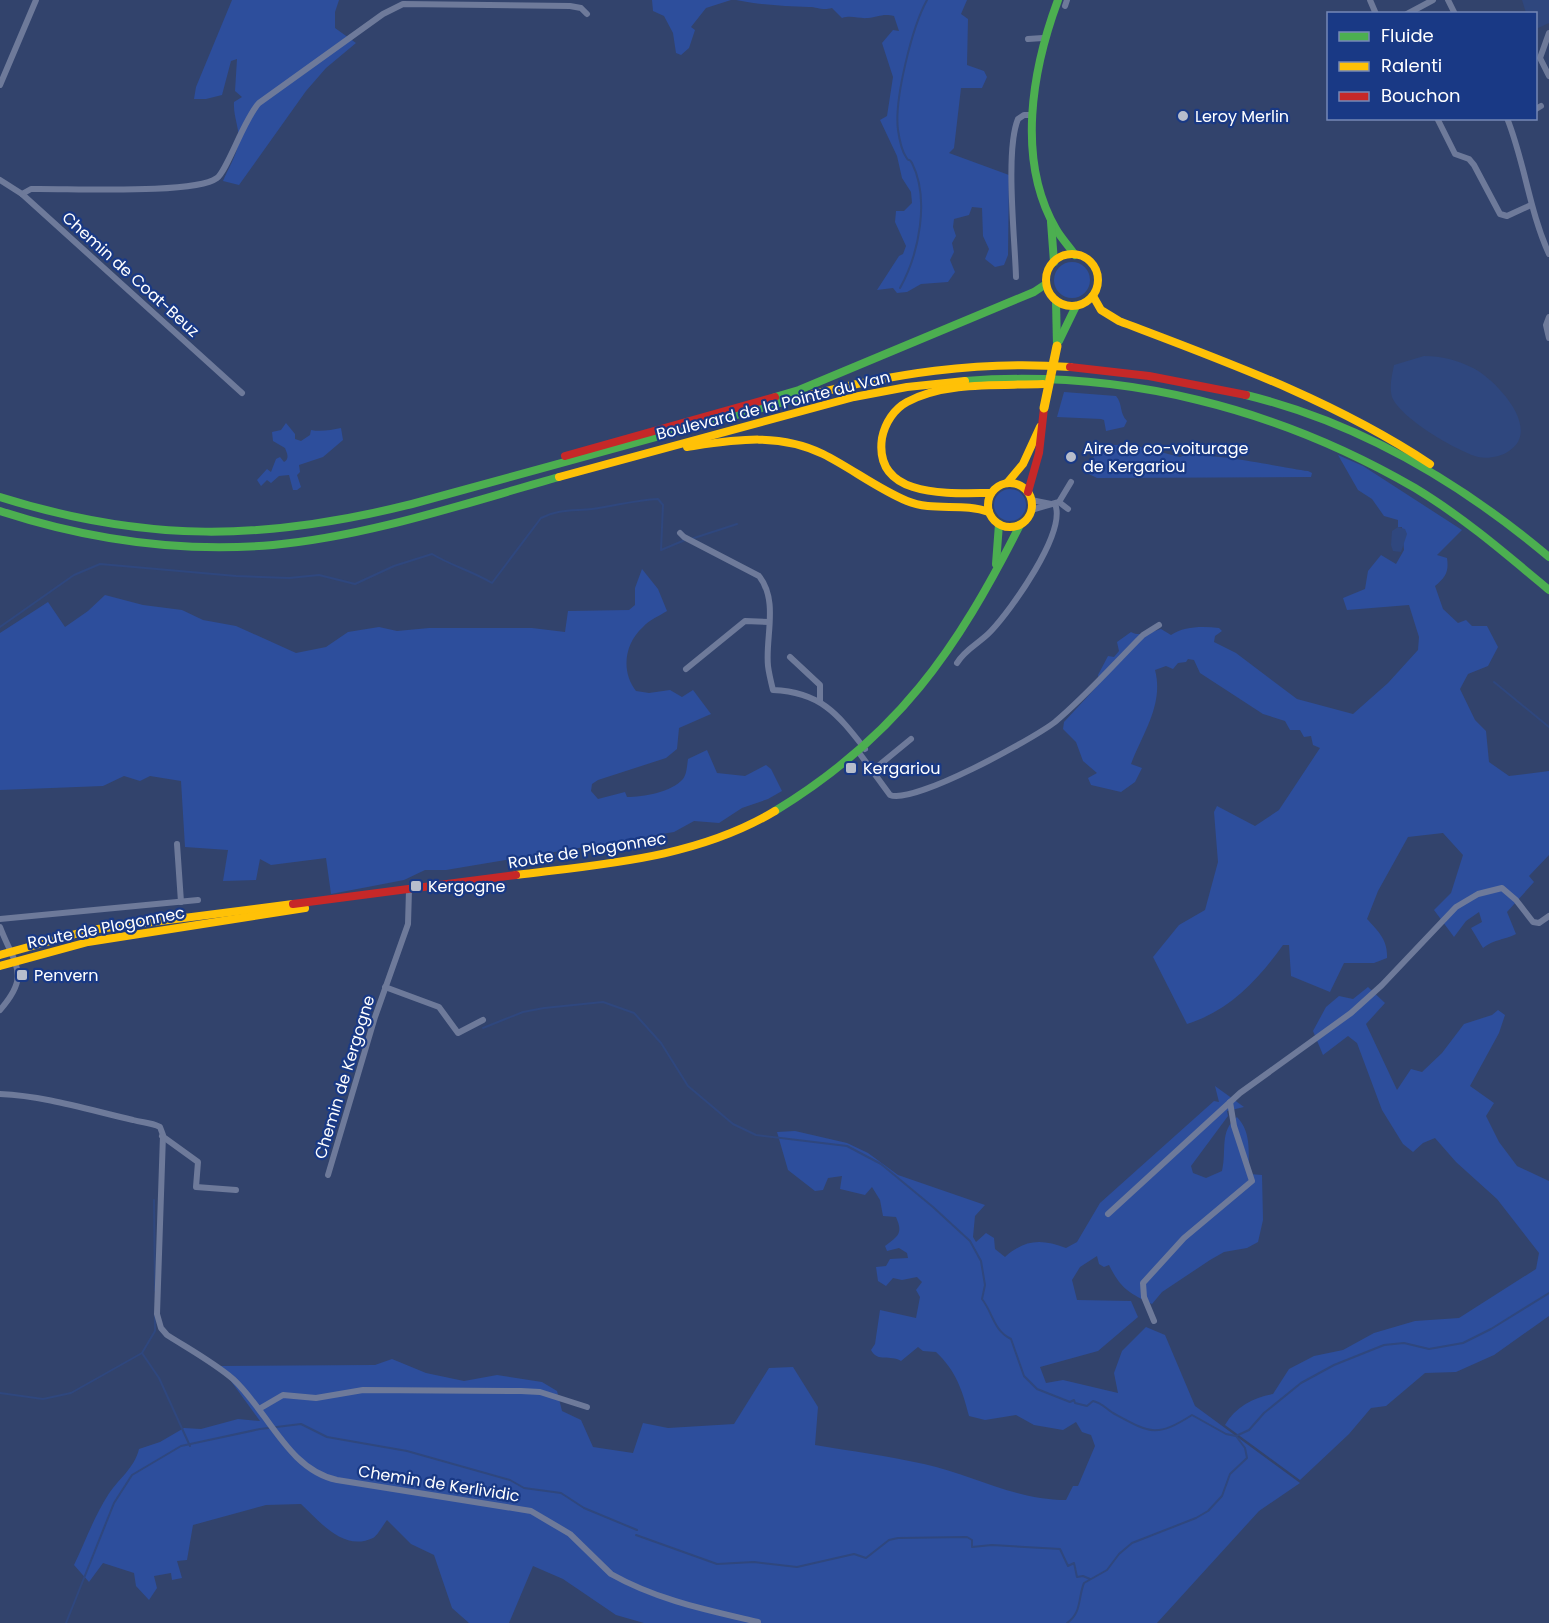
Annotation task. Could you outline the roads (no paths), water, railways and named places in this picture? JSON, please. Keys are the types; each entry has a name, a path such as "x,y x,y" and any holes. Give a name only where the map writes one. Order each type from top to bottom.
{"main road":[{"path":"1054,262 1050,216 1035,159 1031,114 1035,75 1043,38 1063,2"},
{"path":"1050,216 1075,255"},
{"path":"992,578 1020,525 1031,510 1030,496 1044,408 1057,346 1056,301 1046,284 1047,275 1054,262 1060,257 1075,255 1088,260 1096,271 1098,284 1093,296 1076,306 1057,346"},
{"path":"445,495 582,450 817,384 1034,292 1046,284"},
{"path":"1093,296 1101,310 1119,321 1296,391 1355,418 1426,461 1482,501"},
{"path":"1056,301 1076,306"},
{"name":"Boulevard de la Pointe du Van","path":"0,497 103,524 160,532 214,534 259,532 330,523 445,495 866,382 961,367 1041,366 1146,375 1244,394 1332,423 1393,451 1482,501 1549,557"},
{"name":"Boulevard de la Pointe du Van","path":"0,511 78,534 124,542 223,549 274,545 380,525 813,407 907,387 1002,377 1091,381 1156,388 1201,399 1252,414 1326,442 1436,501 1491,540 1549,590"},
{"path":"1043,422 1023,464 1007,483 991,493 932,493 918,490 900,481 885,463 882,453 881,440 889,418 909,400 958,389 1091,381"},
{"path":"672,446 689,448 747,438 786,441 821,453 909,502 974,506 988,512 999,524 1009,527 1020,525"},
{"path":"1007,483 1019,484 1030,496"},
{"path":"988,512 991,493"},
{"path":"992,578 999,550 999,524"},
{"name":"Route de Plogonnec","path":"5,953 51,939 99,929 628,861 681,850 722,836 781,809 816,787 863,751 927,680 992,578"},
{"name":"Route de Plogonnec","path":"0,966 87,942 284,912 360,897"}],"street":[{"path":"0,85 36,0"},
{"path":"1411,12 1433,0"},
{"path":"22,194 31,189 171,188 214,180 219,176 243,126 259,103 395,6 415,3 570,6 581,8 587,14"},
{"path":"1549,33 1540,58 1549,76"},
{"path":"1028,39 1043,38"},
{"path":"1016,276 1012,179 1014,138 1018,119 1031,114"},
{"path":"1438,120 1455,154 1470,160 1474,165 1500,214 1511,215 1531,206"},
{"path":"1508,120 1531,206 1549,254"},
{"name":"Chemin de Coat-Beuz","path":"0,180 22,194 242,393"},
{"path":"1549,317 1546,325 1549,338"},
{"path":"1031,510 1057,503 1071,482"},
{"path":"1030,496 1057,503 1068,509"},
{"path":"957,663 967,651 996,626 1030,578 1056,528 1059,515 1057,503"},
{"path":"680,533 759,576 767,592 768,665 773,690 797,692 820,701 863,751 872,771 890,795 905,797 1013,747 1053,723 1143,635 1159,625"},
{"path":"686,669 746,621 769,622"},
{"path":"790,657 820,685 820,701"},
{"path":"872,771 911,739"},
{"name":"Route de Plogonnec","path":"177,844 181,902"},
{"path":"1108,1214 1230,1102 1351,1013 1463,901 1489,890 1502,888 1516,900 1533,922 1539,923 1549,916"},
{"name":"Chemin de Kergogne","path":"328,1175 385,987 408,924 409,890"},
{"name":"Route de Plogonnec","path":"0,919 198,900"},
{"name":"Route de Plogonnec","path":"0,927 5,953"},
{"path":"0,1010 18,986 14,961 5,953"},
{"name":"Chemin de Kergogne","path":"385,987 440,1007 458,1033 483,1020"},
{"path":"0,1094 78,1105 134,1121 147,1121 160,1127 162,1136 198,1162 196,1187 236,1190"},
{"path":"1154,1321 1144,1297 1143,1283 1184,1239 1252,1181 1233,1126 1230,1102"},
{"name":"Chemin de Kerlividic","path":"162,1136 157,1291 157,1314 161,1328 167,1335 228,1376 260,1408 293,1454 322,1477 531,1511 570,1534 610,1574 618,1579 665,1600 758,1622"},
{"path":"260,1408 283,1395 316,1398 363,1390 520,1390 540,1392 586,1407"}],"waterway":[{"path":"900,288 917,243 921,209 917,177 912,163 907,159 902,148 897,117 901,83 910,45 927,0"},
{"path":"0,627 74,575 100,564 236,576 289,578 319,575 355,584 394,566 432,554 492,583 541,518 560,512 658,499 663,505 661,550 685,540"},
{"path":"691,539 737,524"},
{"path":"1494,682 1549,727"},
{"path":"483,1028 523,1012 603,1002 634,1013 661,1043 688,1086 733,1124 756,1135 847,1146 881,1164 970,1241 981,1261 985,1285 982,1299 1000,1331 1011,1339 1024,1376 1037,1389 1087,1406 1093,1401 1096,1402 1136,1425 1153,1430 1170,1427 1192,1415 1226,1434 1236,1436 1249,1430 1264,1413 1301,1383 1334,1365 1384,1345 1404,1343 1429,1349 1463,1343 1491,1329 1549,1293"},
{"path":"154,1200 155,1290"},
{"path":"0,1393 43,1399 71,1393 142,1353 155,1331 155,1314"},
{"path":"142,1353 159,1378 190,1446"},
{"path":"66,1623 114,1503 132,1475 181,1446 260,1429 301,1424 327,1437 407,1451 510,1480 524,1488 561,1493 584,1508 637,1530"},
{"path":"1067,1623 1077,1610 1084,1583 1107,1570 1119,1554 1132,1543 1196,1518 1208,1511 1222,1496 1230,1474 1247,1458 1245,1448 1236,1436"},
{"path":"636,1535 717,1564 754,1562 797,1567 854,1554 866,1558 889,1540 898,1538 967,1537 972,1540 972,1547 992,1545 1060,1549 1068,1566 1074,1563 1077,1577 1083,1576 1090,1579"}],"place":[{"name":"Leroy Merlin","path":"1183,116"},
{"name":"Aire de co-voiturage de Kergariou","path":"1071,457"},
{"name":"Kergariou","path":"851,768"},
{"name":"Kergogne","path":"416,886"},
{"name":"Penvern","path":"22,975"}]}
